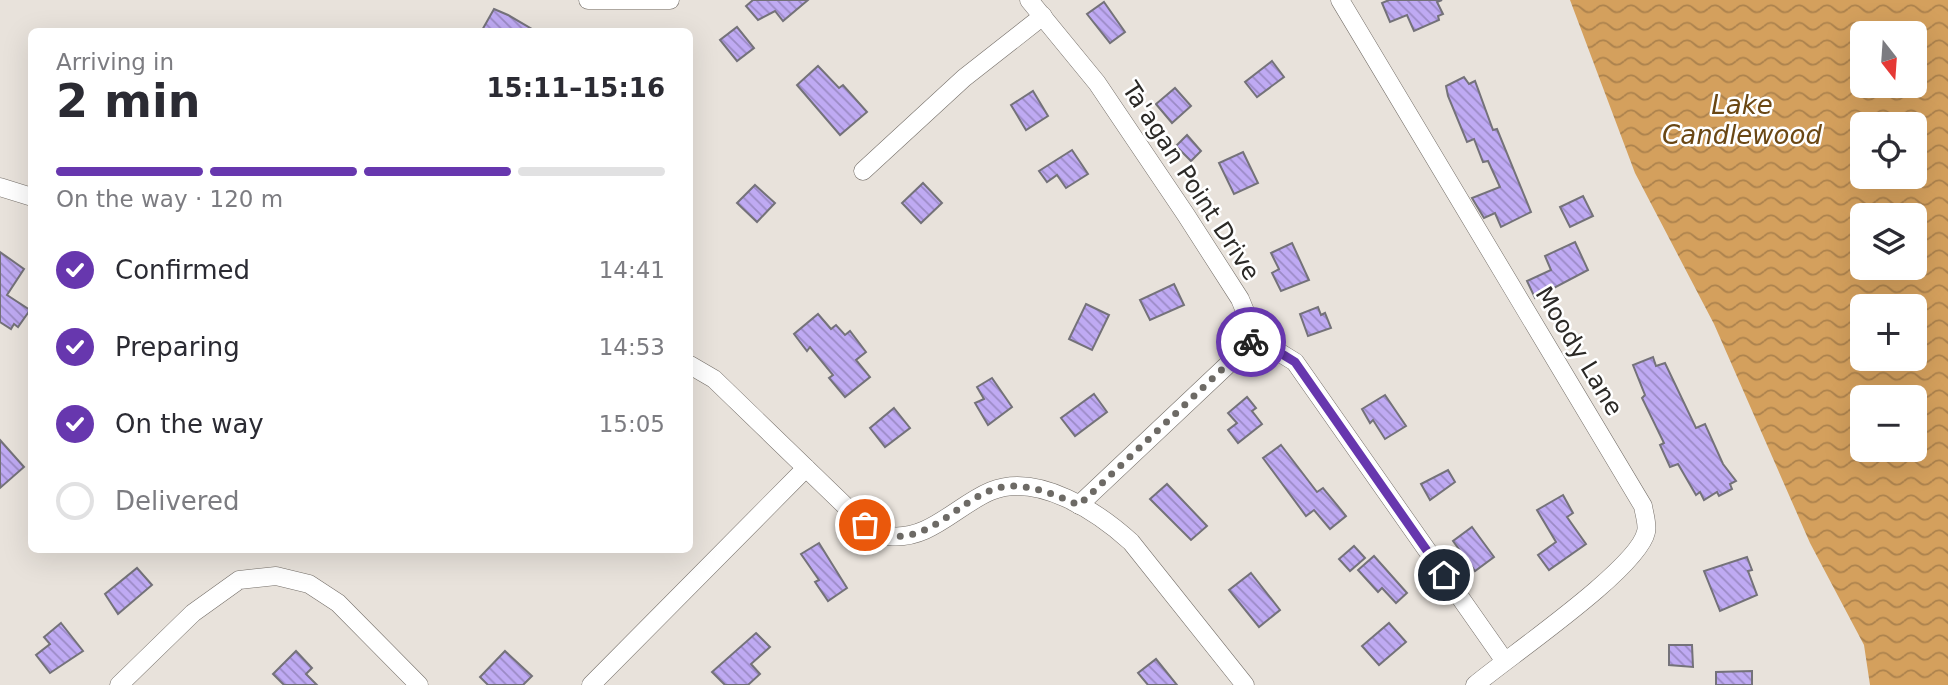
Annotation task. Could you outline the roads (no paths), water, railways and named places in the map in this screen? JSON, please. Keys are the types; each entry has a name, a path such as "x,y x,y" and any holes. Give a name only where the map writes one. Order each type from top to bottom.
{"street":[{"path":"588,0 670,0"},
{"name":"Ta'agan Point Drive","path":"1029,0 1097,83 1186,215 1240,299 1256,338"},
{"name":"Moody Lane","path":"1340,0 1643,506 1646,532 1633,554 1592,592 1475,685"},
{"path":"863,171 964,78 1043,16"},
{"path":"0,187 28,196"},
{"path":"1079,505 1256,338 1295,362 1504,660"},
{"path":"693,367 714,379 865,525 888,536 913,534 937,525 990,491 1010,486 1038,489 1079,505 1109,522 1131,542 1245,685"},
{"path":"591,685 806,468"},
{"path":"119,685 193,613 239,580 276,576 309,584 338,603 419,685"}],"water":[{"name":"Lake Candlewood","path":"1570,0 1948,0 1948,685 1870,685 1864,645 1810,543 1714,324 1635,173"}]}
